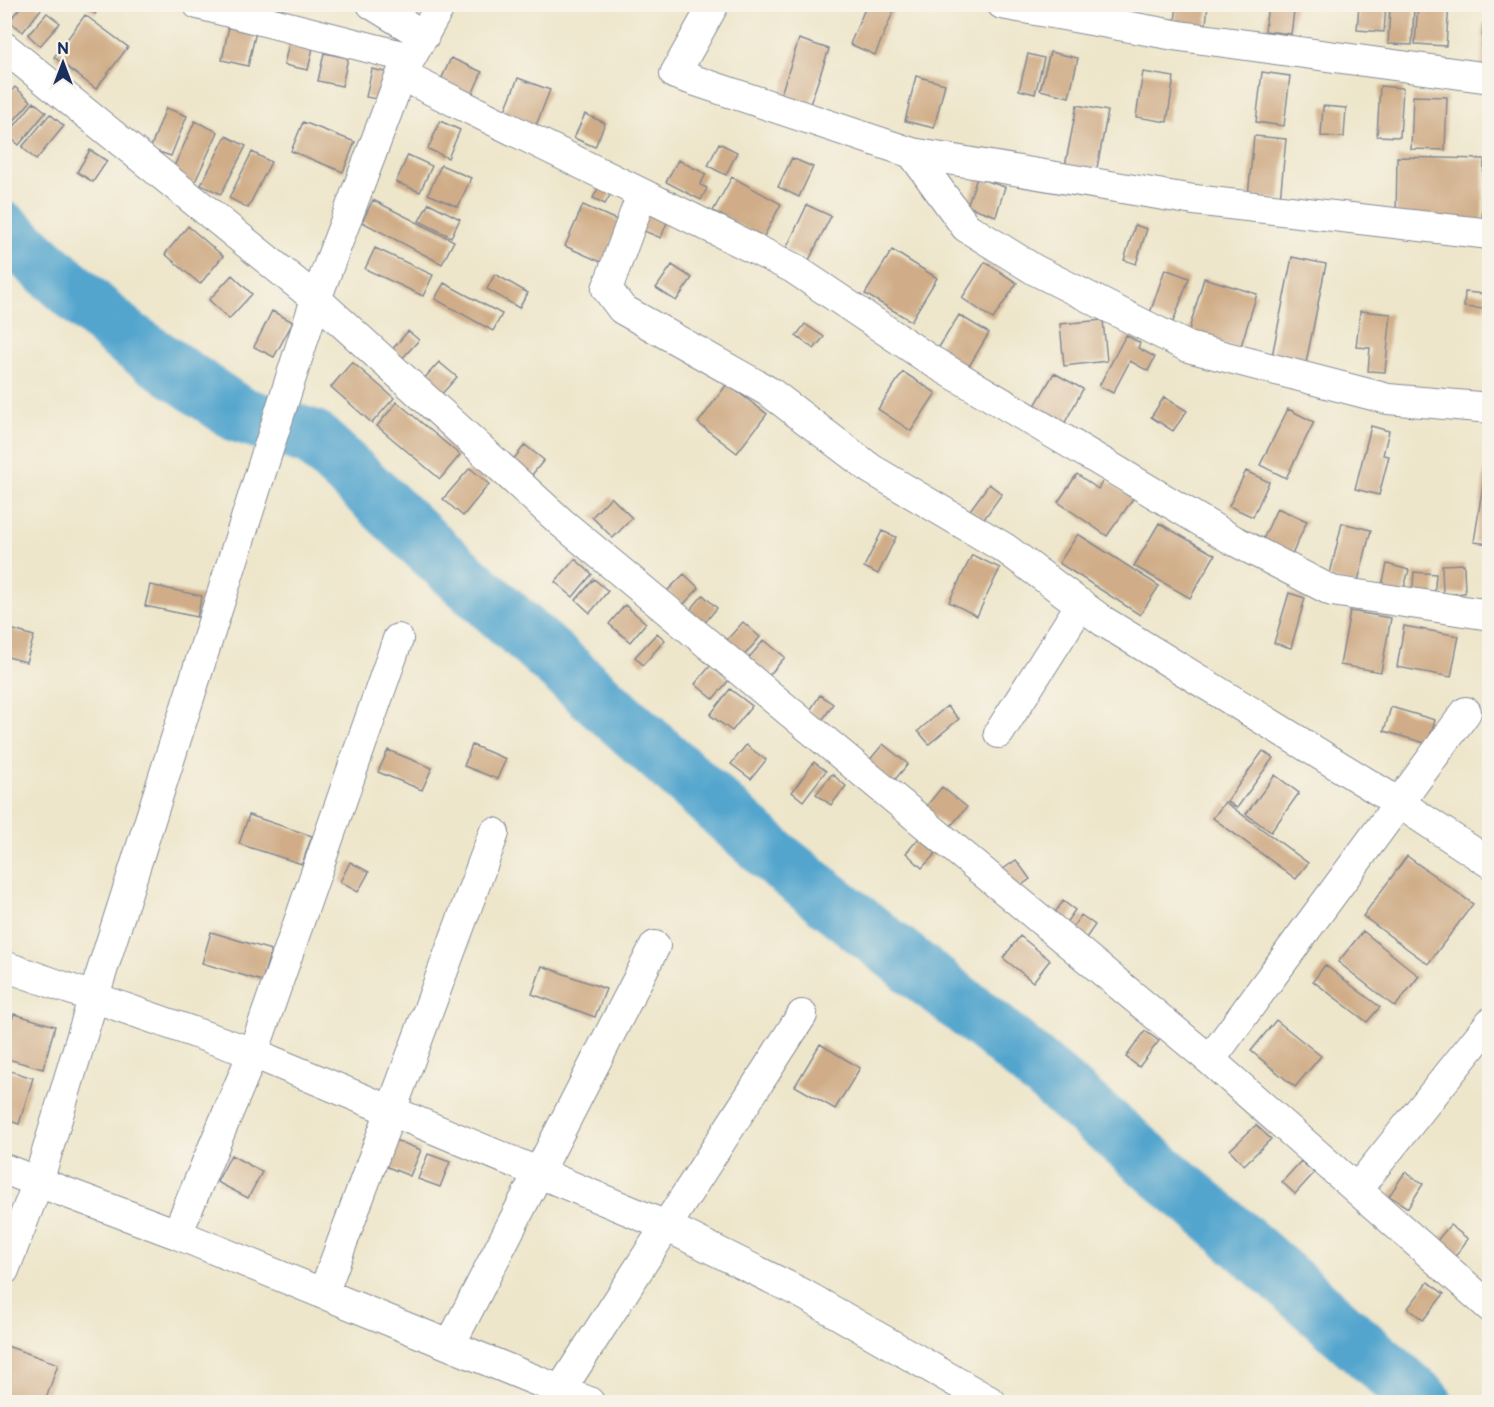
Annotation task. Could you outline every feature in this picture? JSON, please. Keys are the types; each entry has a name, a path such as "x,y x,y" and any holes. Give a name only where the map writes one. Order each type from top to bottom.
{"street":[{"path":"198,4 412,56 642,194 793,268 930,360 1233,540 1332,591 1490,615"},
{"path":"372,4 412,56"},
{"path":"4,1270 38,1182 93,999 316,299 412,56 441,4"},
{"path":"714,4 675,74 912,153 1194,200 1490,234"},
{"path":"1002,4 1180,36 1490,78"},
{"path":"4,47 316,299 562,523 1210,1060 1490,1307"},
{"path":"912,153 966,227 1035,270 1188,347 1388,399 1490,408"},
{"path":"642,194 607,289 622,309 771,393 871,469 1006,549 1102,621 1399,803 1490,863"},
{"path":"999,733 1081,604"},
{"path":"177,1234 253,1053 398,639"},
{"path":"1210,1060 1466,712"},
{"path":"323,1294 494,833"},
{"path":"450,1345 655,946"},
{"path":"4,966 253,1053 666,1226 803,1294 991,1402"},
{"path":"560,1390 802,1015"},
{"path":"1358,1190 1490,1023"},
{"path":"4,1169 177,1234 590,1402"}],"building":[{"path":"23,4 35,4 41,9 23,32 9,21"},
{"path":"83,4 102,4 95,14"},
{"path":"867,4 880,4 894,10 875,55 850,44"},
{"path":"1093,4 1117,4 1117,9"},
{"path":"1177,4 1208,4 1206,25 1175,22"},
{"path":"1268,4 1295,4 1291,34 1265,31"},
{"path":"1359,4 1386,4 1384,32 1357,30"},
{"path":"1418,4 1449,4 1446,46 1415,44"},
{"path":"1390,8 1414,9 1412,45 1388,44"},
{"path":"47,13 60,23 40,46 28,35"},
{"path":"85,15 128,47 96,89 54,57"},
{"path":"230,21 257,27 248,66 222,60"},
{"path":"1483,24 1490,24 1490,68 1481,68"},
{"path":"290,38 314,43 308,70 284,65"},
{"path":"799,39 829,49 809,107 780,97"},
{"path":"1050,52 1078,58 1069,97 1040,90"},
{"path":"324,53 348,58 342,86 318,81"},
{"path":"1028,54 1044,58 1035,94 1019,90"},
{"path":"451,58 482,72 471,97 440,82"},
{"path":"372,69 393,74 386,101 366,97"},
{"path":"1143,72 1174,77 1167,122 1136,117"},
{"path":"1262,72 1290,76 1284,126 1256,122"},
{"path":"916,76 945,84 934,128 905,121"},
{"path":"518,78 550,90 535,128 503,115"},
{"path":"1380,86 1403,88 1400,137 1377,136"},
{"path":"15,87 31,101 4,132 4,99"},
{"path":"1413,96 1447,97 1445,150 1411,149"},
{"path":"34,102 46,112 19,145 7,135"},
{"path":"1077,105 1108,111 1096,173 1065,166"},
{"path":"1323,106 1346,108 1344,137 1321,136"},
{"path":"166,108 187,116 171,156 150,149"},
{"path":"50,114 64,126 36,160 22,147"},
{"path":"585,114 605,123 595,147 574,138"},
{"path":"195,121 218,132 194,184 171,173"},
{"path":"440,121 460,130 448,158 428,149"},
{"path":"303,122 355,142 343,172 291,151"},
{"path":"226,136 246,146 221,194 201,185"},
{"path":"1254,136 1286,139 1280,200 1248,196"},
{"path":"719,143 737,152 726,175 708,166"},
{"path":"90,150 107,161 93,182 77,172"},
{"path":"252,152 271,162 248,208 229,198"},
{"path":"408,155 432,166 420,192 396,182"},
{"path":"1397,157 1484,159 1482,220 1396,219"},
{"path":"792,158 813,167 799,197 778,187"},
{"path":"678,160 706,174 700,185 707,188 701,200 666,182"},
{"path":"441,165 471,178 458,207 428,194"},
{"path":"732,177 781,204 763,238 713,211"},
{"path":"977,178 1005,187 996,216 967,206"},
{"path":"602,181 614,188 605,204 593,198"},
{"path":"1488,198 1490,198 1490,215 1487,215"},
{"path":"373,200 454,241 442,264 362,222"},
{"path":"429,203 460,219 451,237 419,221"},
{"path":"583,205 621,222 603,263 565,246"},
{"path":"807,205 831,216 809,260 786,249"},
{"path":"645,207 669,217 661,238 637,228"},
{"path":"1135,225 1147,229 1136,264 1124,260"},
{"path":"188,226 223,256 200,284 165,254"},
{"path":"375,248 433,275 423,296 365,269"},
{"path":"892,250 937,278 911,321 865,294"},
{"path":"1292,257 1326,264 1306,363 1272,356"},
{"path":"985,262 1017,283 993,319 962,298"},
{"path":"672,265 692,278 676,301 656,288"},
{"path":"1165,269 1189,278 1173,322 1150,313"},
{"path":"495,274 528,293 519,308 487,289"},
{"path":"232,275 252,294 229,319 209,300"},
{"path":"1204,278 1257,294 1240,349 1188,333"},
{"path":"444,283 502,314 493,331 435,299"},
{"path":"1465,292 1486,294 1485,309 1464,307"},
{"path":"272,311 293,322 274,357 254,347"},
{"path":"1360,311 1391,314 1385,372 1368,371 1370,348 1356,347"},
{"path":"959,315 989,333 965,373 934,355"},
{"path":"1103,320 1107,361 1064,366 1060,324"},
{"path":"805,324 824,337 814,349 796,336"},
{"path":"408,331 419,340 400,361 390,352"},
{"path":"1126,335 1140,343 1138,348 1155,357 1148,371 1130,361 1113,393 1099,386"},
{"path":"352,362 394,398 372,423 331,387"},
{"path":"439,362 457,377 439,397 421,382"},
{"path":"903,372 936,393 911,431 878,409"},
{"path":"1054,373 1083,389 1063,426 1033,409"},
{"path":"1488,375 1490,375 1490,397 1486,397"},
{"path":"727,384 767,414 737,453 698,423"},
{"path":"1164,397 1187,411 1173,431 1151,417"},
{"path":"397,402 460,455 440,479 377,426"},
{"path":"1288,409 1314,422 1286,478 1260,465"},
{"path":"1371,426 1389,431 1383,455 1389,456 1379,495 1355,489"},
{"path":"525,445 544,460 527,481 508,466"},
{"path":"1488,451 1490,451 1490,544 1474,542"},
{"path":"470,468 489,484 463,516 443,499"},
{"path":"1246,471 1269,482 1253,517 1229,506"},
{"path":"1077,474 1098,489 1104,479 1133,499 1107,536 1058,502"},
{"path":"989,484 1002,494 984,519 970,510"},
{"path":"611,497 632,518 613,538 592,517"},
{"path":"1277,508 1307,521 1291,557 1261,544"},
{"path":"1159,523 1215,555 1190,598 1134,566"},
{"path":"1342,523 1371,530 1357,585 1329,578"},
{"path":"882,531 896,537 878,574 864,567"},
{"path":"1078,534 1159,586 1140,615 1059,563"},
{"path":"972,555 1000,568 977,616 949,602"},
{"path":"575,559 592,574 573,597 555,582"},
{"path":"1387,564 1409,570 1402,595 1381,590"},
{"path":"1464,564 1465,593 1443,595 1442,565"},
{"path":"1414,572 1436,574 1434,599 1412,597"},
{"path":"684,574 699,588 683,605 667,591"},
{"path":"594,579 608,591 590,613 576,600"},
{"path":"150,585 202,596 197,617 145,606"},
{"path":"1289,593 1305,598 1291,648 1274,643"},
{"path":"703,595 717,608 702,626 687,614"},
{"path":"625,605 646,623 630,642 609,624"},
{"path":"1350,611 1391,618 1381,672 1340,665"},
{"path":"743,622 760,637 742,658 724,643"},
{"path":"1404,626 1459,636 1451,677 1397,667"},
{"path":"4,627 34,636 26,662 4,656"},
{"path":"657,633 665,640 643,665 635,657"},
{"path":"764,640 785,657 767,678 746,661"},
{"path":"711,665 729,680 713,699 695,684"},
{"path":"730,689 752,706 732,731 710,715"},
{"path":"820,695 833,704 822,721 809,712"},
{"path":"947,706 959,719 929,744 918,731"},
{"path":"1391,707 1435,720 1428,744 1384,731"},
{"path":"883,744 908,764 892,783 868,762"},
{"path":"472,745 506,759 497,779 464,766"},
{"path":"746,745 766,760 751,779 731,764"},
{"path":"388,750 432,768 422,790 378,772"},
{"path":"1263,751 1273,758 1237,808 1227,801"},
{"path":"814,762 826,771 803,801 792,792"},
{"path":"832,774 846,786 831,805 816,794"},
{"path":"1275,775 1299,793 1271,832 1246,814"},
{"path":"942,787 967,807 949,828 925,808"},
{"path":"1225,802 1308,863 1296,879 1213,818"},
{"path":"249,815 312,836 302,864 239,844"},
{"path":"919,838 936,853 922,868 906,853"},
{"path":"1407,856 1473,904 1428,964 1363,916"},
{"path":"1016,860 1030,879 1012,892 999,872"},
{"path":"350,862 369,872 358,892 340,882"},
{"path":"1063,901 1075,910 1063,927 1051,918"},
{"path":"1081,915 1095,925 1084,941 1070,931"},
{"path":"1363,931 1419,976 1395,1007 1338,962"},
{"path":"211,932 271,950 262,981 202,963"},
{"path":"1020,936 1050,960 1033,982 1003,958"},
{"path":"1325,965 1380,1007 1367,1022 1313,981"},
{"path":"542,966 606,989 595,1017 532,994"},
{"path":"14,1014 55,1026 43,1069 4,1058 4,1047"},
{"path":"1276,1020 1321,1056 1295,1087 1251,1051"},
{"path":"1145,1031 1159,1041 1139,1067 1126,1057"},
{"path":"820,1044 860,1068 835,1109 795,1086"},
{"path":"4,1069 33,1078 19,1124 4,1119"},
{"path":"1256,1125 1271,1139 1244,1165 1230,1150"},
{"path":"395,1140 421,1150 410,1176 385,1166"},
{"path":"428,1154 450,1162 440,1187 418,1179"},
{"path":"231,1155 262,1172 248,1198 217,1182"},
{"path":"1301,1161 1314,1173 1295,1194 1282,1182"},
{"path":"1405,1172 1423,1184 1408,1208 1389,1196"},
{"path":"1450,1225 1468,1239 1454,1258 1435,1243"},
{"path":"1428,1282 1444,1294 1423,1320 1408,1308"},
{"path":"7,1346 58,1364 45,1402 4,1402 4,1354"}],"waterway":[{"path":"4,230 124,336 238,414 313,438 434,552 779,861 995,1031 1211,1214 1424,1402"}]}
